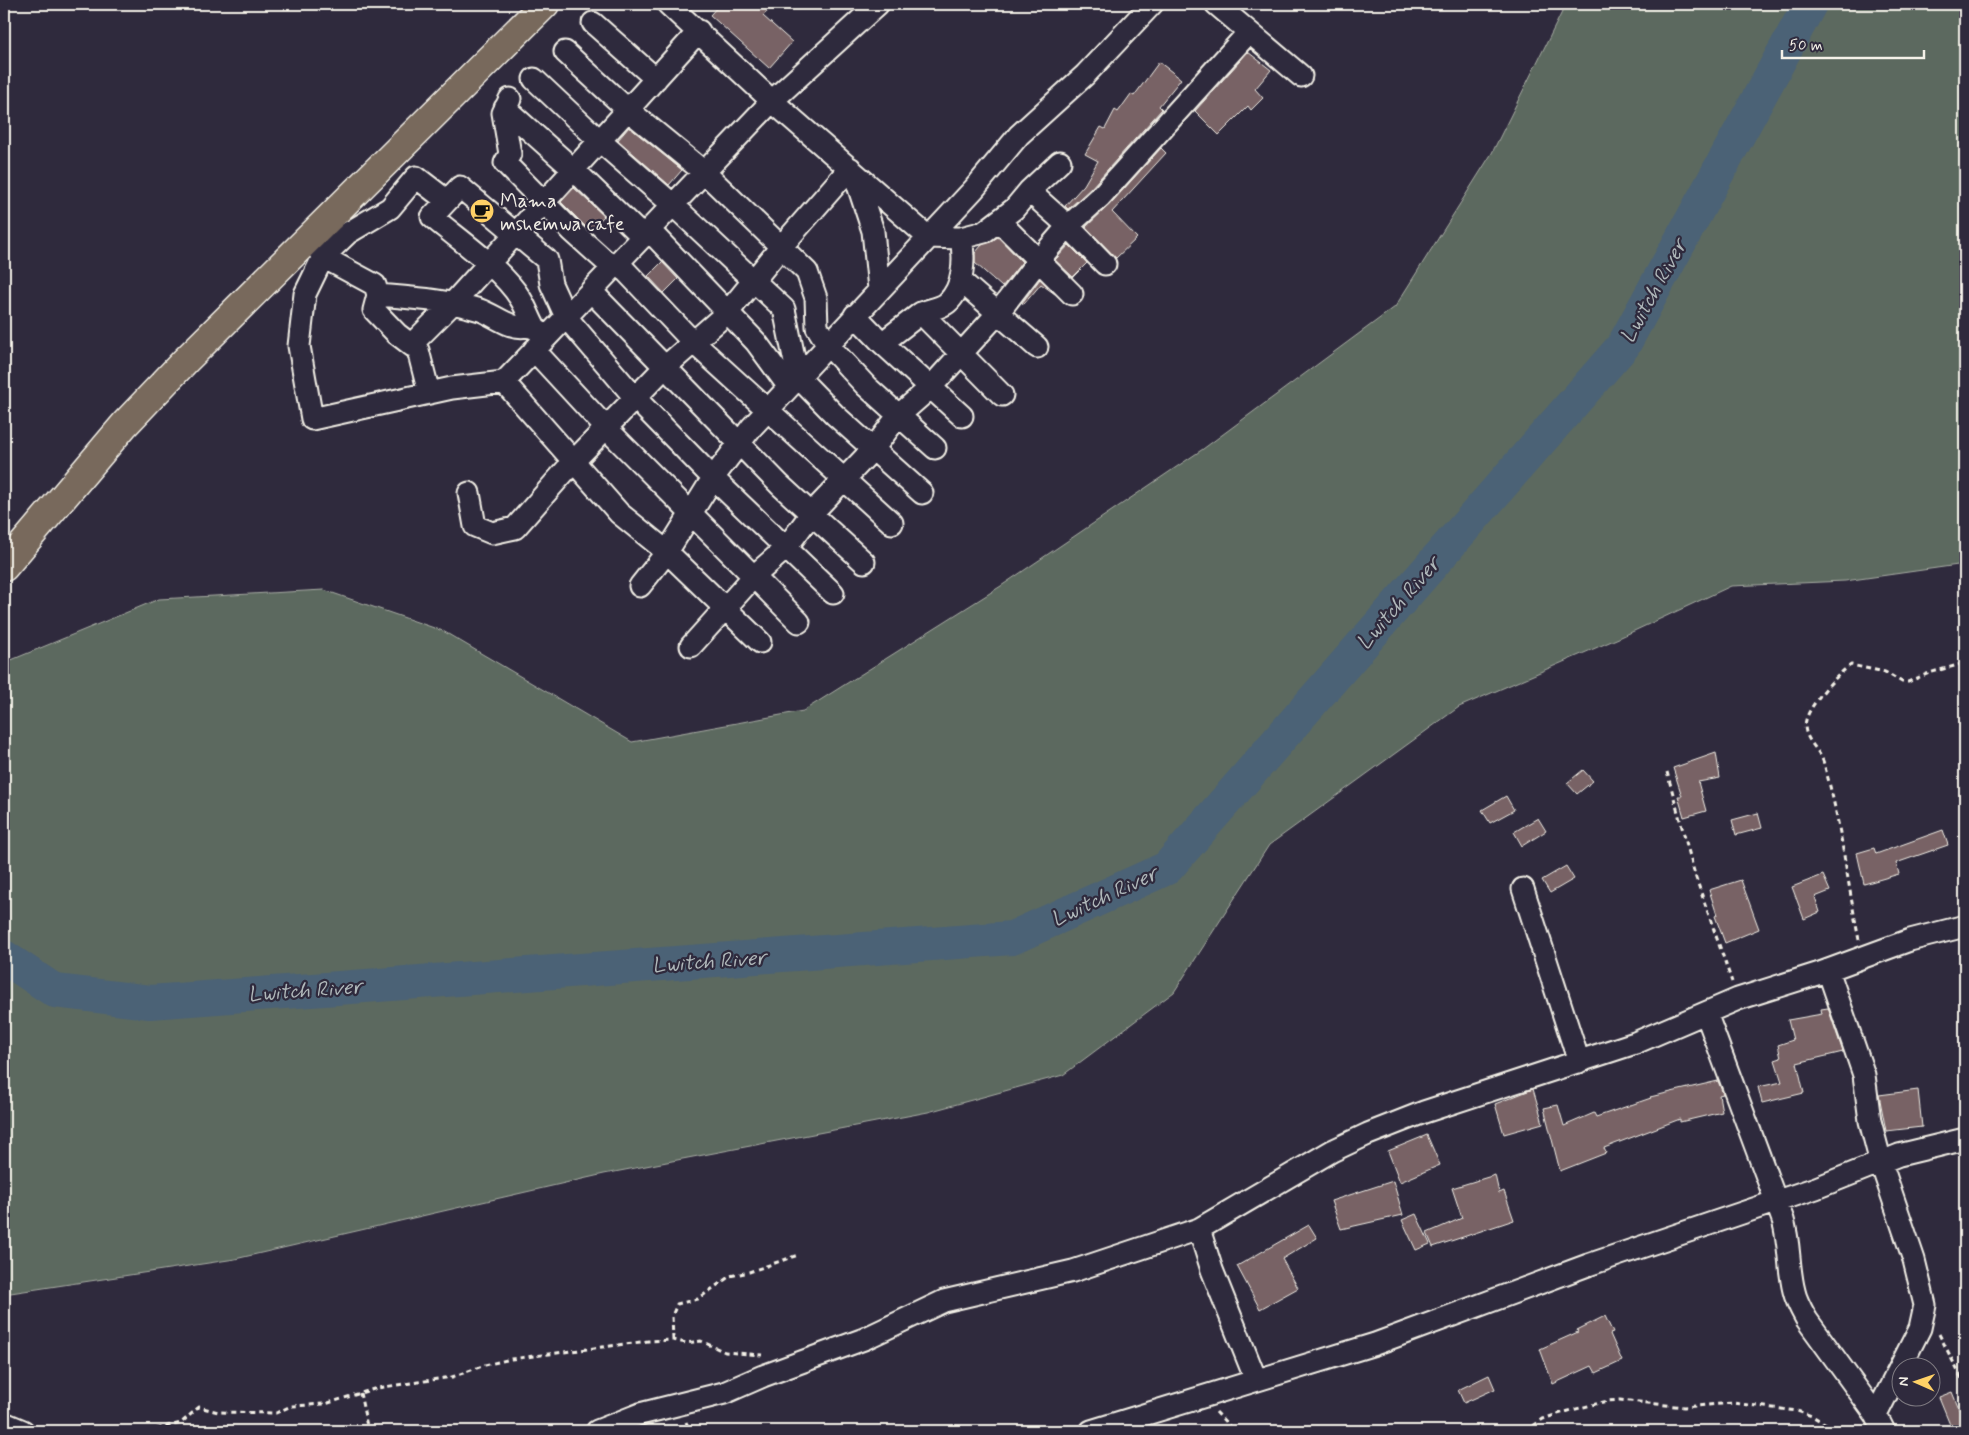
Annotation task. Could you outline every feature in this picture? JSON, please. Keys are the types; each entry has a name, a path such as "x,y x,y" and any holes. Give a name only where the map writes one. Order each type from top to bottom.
{"highway":[{"path":"4,567 126,424 185,361 317,248 545,4"}],"street":[{"path":"668,4 772,101 928,236 961,238 984,232 1014,209 1029,191 1060,162"},
{"path":"446,200 416,177 390,208 348,233 317,248 305,294 299,346 308,383 312,419 429,393 504,382 538,338 566,317 772,101 878,4"},
{"path":"640,586 667,552 713,478 739,442 767,410 1020,135 1085,74 1152,4"},
{"path":"1216,4 1301,76"},
{"path":"593,22 656,79"},
{"path":"411,345 452,304 542,202 574,170 699,31"},
{"path":"690,646 726,609 754,576 786,548 811,514 874,448 898,416 930,388 998,313 1068,226 1100,197 1249,32"},
{"path":"565,52 628,109 704,172 807,272 816,298 817,327 828,345 898,416 935,448"},
{"path":"534,79 784,309 794,382"},
{"path":"892,523 693,342 616,265 542,202 505,163 510,154 503,113 508,104 574,170 646,233 728,312 794,382 874,448 922,494"},
{"path":"469,493 474,526 492,533 515,528 573,462 664,368 728,312 781,247 852,170"},
{"path":"852,170 873,232 879,289"},
{"path":"799,622 607,429 538,338 520,298 488,264 432,217 460,187 516,232 547,260 551,284 566,317 636,399 713,478 833,593"},
{"path":"1029,191 1068,226 1105,264"},
{"path":"999,221 1072,294"},
{"path":"882,343 921,313 947,303 960,281 965,256 961,238"},
{"path":"317,248 375,285 378,295 374,310 397,334 418,350 429,393"},
{"path":"960,281 1037,347"},
{"path":"591,291 664,368 811,514 864,562"},
{"path":"378,295 452,304 479,310 499,317 538,338"},
{"path":"921,313 960,355 1002,395"},
{"path":"855,315 882,343 962,416"},
{"path":"504,382 619,513 667,552 760,642"},
{"path":"1522,888 1579,1062"},
{"path":"598,1431 640,1414 724,1392 864,1339 944,1301 1072,1271 1199,1229 1332,1151 1368,1134 1424,1112 1635,1043 1738,999 1828,970 1910,940 1965,926"},
{"path":"1828,970 1864,1074 1870,1121 1881,1163 1914,1260 1925,1305 1924,1316 1880,1423"},
{"path":"1706,1014 1787,1234 1794,1291 1800,1306 1880,1423"},
{"path":"1091,1431 1375,1344 1588,1265 1776,1201 1899,1155 1965,1139"},
{"path":"1199,1229 1212,1270 1256,1380"},
{"path":"4,1423 23,1431"}],"path":[{"path":"1862,958 1845,868 1840,822 1824,763 1807,737 1806,719 1824,690 1851,665 1885,672 1902,682 1908,682 1929,672 1965,663"},
{"path":"1667,772 1695,875 1738,999"},
{"path":"674,1340 672,1316 677,1304 698,1299 730,1276 749,1272 798,1255"},
{"path":"1924,1316 1936,1327 1965,1385"},
{"path":"148,1431 182,1423 199,1407 218,1412 269,1414 291,1406 325,1404 360,1393 452,1377 484,1365 510,1359 648,1341 674,1340 686,1343 702,1341 725,1352 772,1356 798,1363"},
{"path":"360,1393 368,1431"},
{"path":"1526,1431 1543,1419 1561,1413 1606,1401 1620,1400 1684,1407 1733,1403 1797,1412 1812,1416 1838,1431"},
{"path":"68,1431 76,1431"}],"green space":[{"path":"1566,4 1965,4 1965,564 1845,581 1731,586 1621,637 1459,707 1269,845 1174,992 1063,1075 928,1112 604,1174 235,1259 4,1294 4,663 159,599 324,590 443,631 632,742 803,711 1001,586 1203,449 1395,307 1492,153"}],"building":[{"path":"720,4 774,4 763,16 792,42 769,68 710,15"},
{"path":"1248,52 1271,70 1255,89 1263,98 1251,110 1248,106 1219,135 1195,111"},
{"path":"1159,62 1181,79 1159,106 1162,109 1091,188 1068,209 1065,206 1084,185 1098,161 1085,154 1101,127 1105,129 1115,110 1118,112 1131,94 1134,96"},
{"path":"629,127 682,170 669,185 618,140"},
{"path":"1161,148 1166,153 1112,212 1137,238 1116,258 1086,227 1109,205"},
{"path":"574,188 604,216 590,231 561,202"},
{"path":"998,237 1022,262 1002,287 975,263 975,253 982,245"},
{"path":"1069,245 1087,263 1073,277 1055,260"},
{"path":"662,262 678,279 664,293 648,276"},
{"path":"1040,279 1055,294 1041,284 1024,304 1022,303"},
{"path":"1716,753 1720,778 1698,782 1706,811 1684,817 1678,796 1682,796 1673,768"},
{"path":"1583,770 1593,781 1577,794 1567,783"},
{"path":"1506,796 1514,810 1490,823 1482,810"},
{"path":"1758,813 1762,828 1736,835 1732,820"},
{"path":"1538,818 1546,831 1522,846 1514,832"},
{"path":"1943,830 1948,845 1896,863 1899,874 1864,884 1857,853 1874,848 1876,854"},
{"path":"1566,866 1574,879 1550,893 1542,880"},
{"path":"1823,875 1830,891 1815,897 1820,912 1804,919 1792,887"},
{"path":"1741,880 1759,929 1725,943 1715,916 1717,915 1709,890"},
{"path":"1828,1008 1843,1052 1797,1063 1804,1093 1762,1103 1758,1087 1782,1082 1775,1060 1781,1058 1778,1045 1793,1040 1788,1020 1822,1014 1821,1009"},
{"path":"1718,1081 1723,1094 1719,1095 1722,1112 1680,1122 1680,1119 1604,1148 1606,1153 1560,1171 1544,1108 1558,1105 1564,1126 1594,1113 1596,1117 1650,1097"},
{"path":"1533,1089 1543,1123 1504,1134 1495,1104"},
{"path":"1918,1090 1922,1127 1886,1131 1879,1095"},
{"path":"1427,1135 1440,1165 1400,1182 1388,1151"},
{"path":"1495,1175 1499,1193 1504,1191 1514,1220 1433,1247 1427,1233 1462,1218 1452,1188"},
{"path":"1393,1181 1403,1215 1341,1229 1331,1201"},
{"path":"1416,1214 1430,1244 1416,1250 1402,1220"},
{"path":"1309,1225 1317,1238 1282,1259 1298,1288 1260,1309 1237,1266"},
{"path":"1605,1316 1613,1333 1610,1334 1622,1361 1596,1373 1592,1366 1553,1384 1540,1349 1578,1332 1577,1330"},
{"path":"1489,1375 1495,1389 1464,1403 1458,1390"},
{"path":"1952,1392 1965,1424 1965,1431 1953,1431 1942,1404 1942,1396"}],"waterway":[{"name":"Lwitch River","path":"4,957 55,991 150,1002 1012,938 1167,868 1623,346 1810,4"}],"place":[{"name":"Mama mshemwa cafe","path":"482,211"}]}
